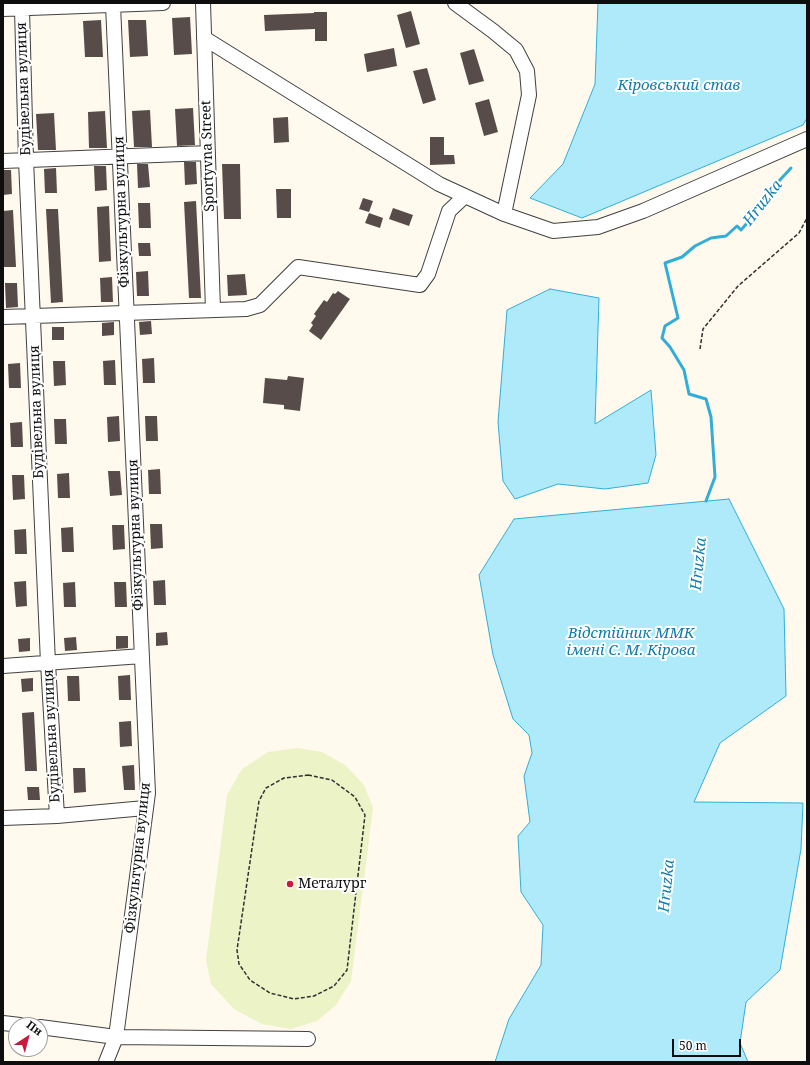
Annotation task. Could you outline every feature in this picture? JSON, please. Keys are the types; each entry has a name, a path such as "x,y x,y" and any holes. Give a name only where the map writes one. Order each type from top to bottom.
{"street":[{"path":"3,9 95,4 113,5 163,3"},
{"name":"Sportyvna Street","path":"203,3 213,310"},
{"path":"455,3 516,50 527,71 529,95 522,135 504,214"},
{"name":"Фiзкультурна вулиця","path":"106,1062 116,1037 148,793 113,5"},
{"name":"Будівельна вулиця","path":"22,9 26,160 48,663 57,816"},
{"path":"204,38 439,184 504,214 553,231 598,227 643,211 807,139"},
{"path":"3,161 208,153"},
{"path":"3,317 246,308 260,305 298,267 420,285 428,274 448,211 465,196"},
{"path":"3,666 142,656"},
{"path":"3,818 57,816 145,808"},
{"path":"48,1028 116,1037 308,1039"}],"path":[{"path":"700,349 703,329 738,286 798,233 807,218"},
{"path":"308,775 332,780 355,798 365,815 347,970 334,986 314,996 294,998 270,993 250,980 239,964 236,950 255,824 259,801 266,788 284,778 308,775"}],"green space":[{"name":"Металург","path":"298,748 322,752 345,765 364,785 373,808 351,981 336,1005 317,1021 291,1029 262,1024 234,1009 211,984 206,960 227,795 242,769 268,752"}],"water":[{"name":"Кіровський став","path":"598,3 807,3 807,118 803,125 582,218 530,198 563,164 595,84"},
{"path":"550,289 599,298 595,424 651,390 656,455 648,483 605,489 558,484 515,499 503,481 498,422 507,310"},
{"name":"Відстійник ММК імені С. М. Кірова","path":"729,499 784,609 786,696 720,743 694,802 803,803 801,849 780,970 746,1002 740,1043 748,1062 495,1062 509,1019 541,965 543,925 521,892 518,836 530,822 524,776 532,753 529,735 513,719 493,655 479,575 514,519"}],"building":[{"path":"411,11 420,44 406,48 397,15"},
{"path":"327,12 327,41 315,41 315,29 265,31 264,15"},
{"path":"190,17 192,54 174,55 172,18"},
{"path":"101,20 103,57 85,57 83,21"},
{"path":"128,20 146,20 148,56 130,57"},
{"path":"394,48 397,66 367,72 364,54"},
{"path":"474,49 484,81 469,85 460,53"},
{"path":"427,68 436,100 423,104 413,71"},
{"path":"489,99 498,132 484,136 475,103"},
{"path":"193,108 195,145 177,146 175,109"},
{"path":"150,110 152,147 134,147 132,111"},
{"path":"105,111 107,148 89,148 88,112"},
{"path":"54,113 56,150 38,150 36,114"},
{"path":"288,117 289,142 274,143 273,118"},
{"path":"430,137 444,137 444,155 454,155 455,164 430,165"},
{"path":"184,162 196,162 197,184 185,185"},
{"path":"137,164 148,164 150,187 138,188"},
{"path":"222,164 240,164 241,219 224,219"},
{"path":"94,166 106,166 107,190 95,191"},
{"path":"56,168 57,193 45,193 44,169"},
{"path":"3,170 11,170 12,194 3,195"},
{"path":"276,189 291,189 291,218 277,218"},
{"path":"363,198 373,201 369,212 359,209"},
{"path":"196,201 201,298 189,298 184,202"},
{"path":"138,203 150,203 151,228 139,228"},
{"path":"109,206 111,261 99,262 97,207"},
{"path":"393,208 413,215 409,226 389,219"},
{"path":"46,209 58,209 63,302 51,303"},
{"path":"13,210 16,267 4,267 3,211"},
{"path":"369,213 383,218 380,228 365,223"},
{"path":"138,243 150,243 151,256 139,256"},
{"path":"148,271 149,296 137,296 136,272"},
{"path":"245,274 247,295 228,296 227,275"},
{"path":"112,277 113,302 101,302 100,278"},
{"path":"5,283 17,283 18,307 6,308"},
{"path":"338,291 350,299 321,340 309,331 313,325 311,323 316,316 314,314 324,300 327,302 333,293 335,294"},
{"path":"151,321 152,334 140,335 139,322"},
{"path":"114,322 114,335 102,336 102,323"},
{"path":"52,327 64,327 64,340 52,340"},
{"path":"154,358 155,383 143,383 142,359"},
{"path":"115,360 116,385 104,385 103,361"},
{"path":"53,361 65,361 66,385 54,386"},
{"path":"20,363 21,388 9,388 8,364"},
{"path":"288,376 304,378 300,411 284,409 284,405 263,403 265,378 287,380"},
{"path":"119,416 120,441 108,442 107,417"},
{"path":"145,416 157,416 158,441 146,441"},
{"path":"54,419 66,419 67,444 55,444"},
{"path":"22,422 23,447 11,447 10,423"},
{"path":"160,469 161,494 149,494 148,470"},
{"path":"108,471 120,471 122,495 110,496"},
{"path":"69,473 70,498 58,498 57,474"},
{"path":"12,475 24,475 25,499 13,500"},
{"path":"150,524 162,524 163,548 151,549"},
{"path":"112,525 124,525 125,549 113,550"},
{"path":"73,527 74,552 62,552 61,528"},
{"path":"26,529 27,554 15,554 14,530"},
{"path":"165,580 166,605 154,605 153,581"},
{"path":"26,581 27,606 16,607 14,582"},
{"path":"75,582 76,607 64,607 63,583"},
{"path":"114,582 126,582 127,607 115,607"},
{"path":"167,632 168,645 156,646 156,633"},
{"path":"116,636 128,636 128,648 116,649"},
{"path":"76,637 77,650 65,651 64,638"},
{"path":"30,638 30,651 19,652 18,639"},
{"path":"130,675 131,700 119,700 118,676"},
{"path":"67,676 79,676 80,701 68,701"},
{"path":"33,678 33,691 22,692 21,679"},
{"path":"34,712 37,771 25,771 22,713"},
{"path":"131,721 132,746 120,747 119,722"},
{"path":"134,765 135,790 124,790 122,766"},
{"path":"73,768 85,768 86,792 74,793"},
{"path":"27,787 39,787 40,800 28,800"}],"waterway":[{"name":"Hruzka","path":"706,501 715,477 711,417 706,399 689,394 684,370 670,347 662,338 665,326 678,318 665,263 682,257 695,246 711,238 726,236 737,226 741,230 748,222 753,209 791,168"}],"place":[{"name":"Металург","path":"290,884"}]}
